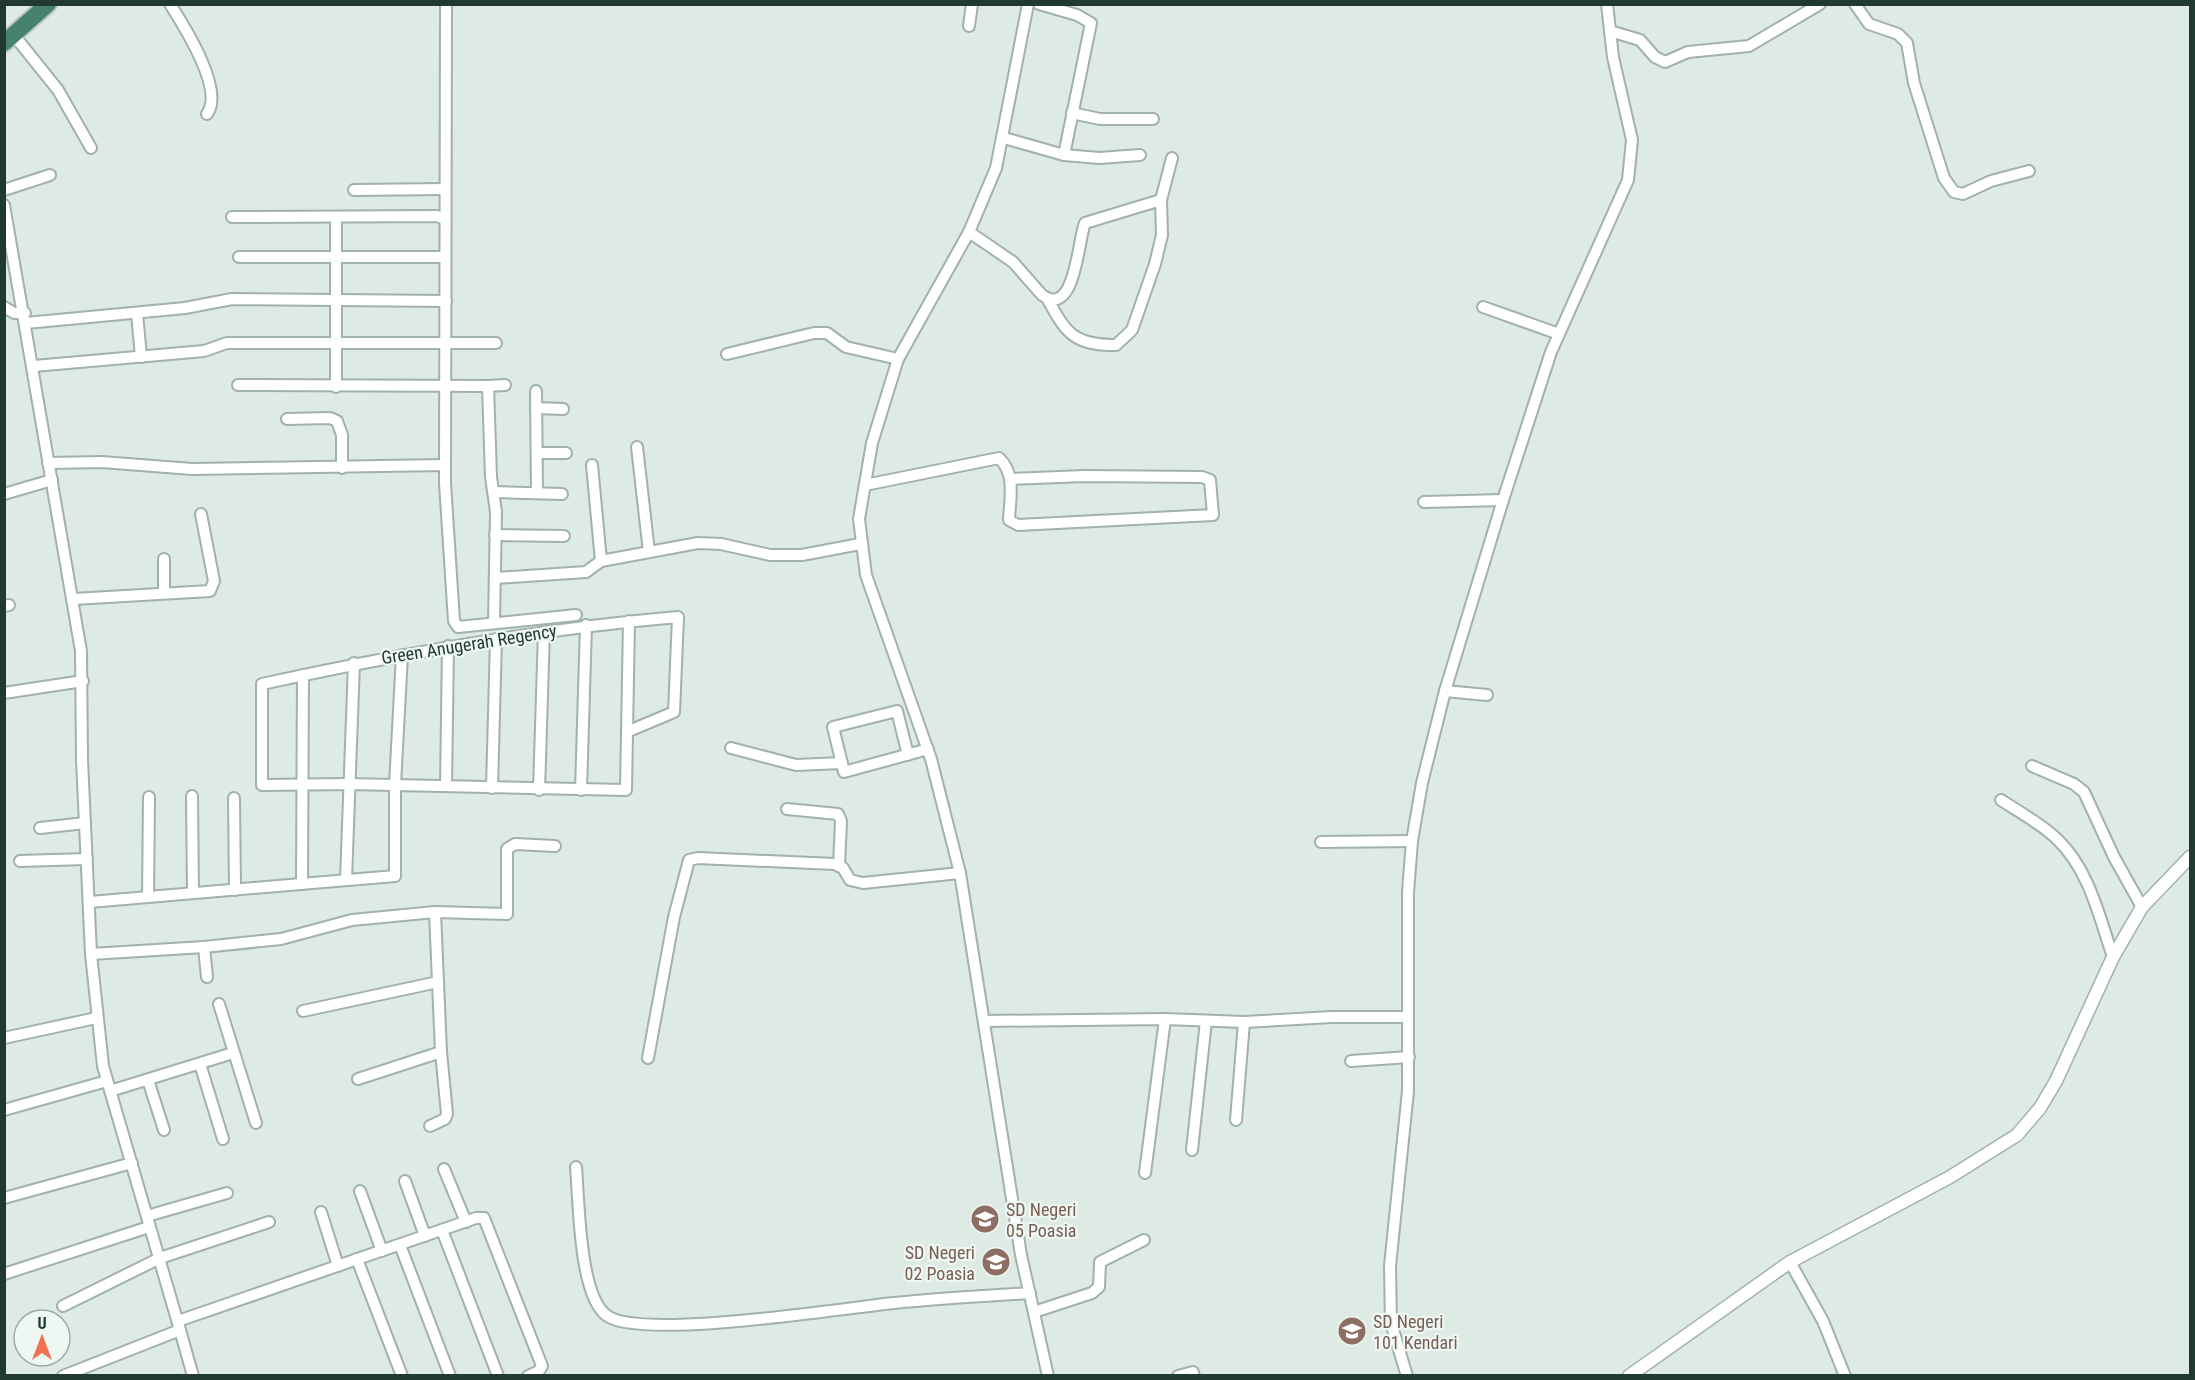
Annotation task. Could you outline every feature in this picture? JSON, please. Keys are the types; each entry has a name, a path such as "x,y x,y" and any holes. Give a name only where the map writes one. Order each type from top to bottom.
{"highway":[{"path":"7,35 32,4"},
{"path":"7,35 48,4"}],"street":[{"path":"170,4 188,33 210,85 212,100 207,114"},
{"path":"447,4 444,219 447,385 445,465 454,621 458,627 576,615"},
{"path":"969,26 972,4"},
{"path":"1028,4 1004,138 996,168 969,232 898,359 872,443 859,519 860,544 866,575 928,749 960,873 1022,1255 1048,1376"},
{"path":"1039,4 1077,15 1091,23 1064,155"},
{"path":"1407,1376 1391,1323 1390,1266 1401,1175 1409,1057 1407,892 1412,842 1422,783 1445,691 1503,500 1559,334 1623,193 1632,162 1632,140 1610,31 1607,4"},
{"path":"1610,31 1640,40 1655,57 1665,62 1688,52 1749,46 1820,4"},
{"path":"1855,4 1869,24 1898,34 1907,43 1914,83 1949,188 1963,194 1998,178 2029,171"},
{"path":"7,35 58,90 91,148"},
{"path":"1072,113 1100,119 1153,119"},
{"path":"1004,138 1064,155 1099,158 1140,155"},
{"path":"969,232 1013,262 1033,286 1047,298 1060,326 1084,341 1116,345 1132,330 1162,235 1161,200 1172,158"},
{"path":"4,190 50,175"},
{"path":"354,190 445,189"},
{"path":"1047,298 1058,298 1067,291 1075,271 1084,223 1161,200"},
{"path":"4,205 26,318 48,463 74,599 83,681 82,760 96,1018 109,1086 193,1376"},
{"path":"232,217 437,216 444,219"},
{"path":"336,217 336,387"},
{"path":"239,257 445,257"},
{"path":"4,307 26,318 137,313 202,306 232,299 446,301"},
{"path":"1483,307 1559,334"},
{"path":"137,313 141,357"},
{"path":"727,354 814,333 827,333 846,347 898,359"},
{"path":"34,366 204,351 227,343 496,343"},
{"path":"238,385 336,387 505,385"},
{"path":"488,386 494,492 496,578 494,622"},
{"path":"536,391 537,493"},
{"path":"536,408 563,409"},
{"path":"287,419 330,418 337,421 342,435 342,468"},
{"path":"637,447 649,552"},
{"path":"537,453 566,453"},
{"path":"865,484 999,459 1006,465 1011,479 1009,520 1018,525 1213,515 1210,480 1202,477 1084,476 1011,479"},
{"path":"48,463 102,462 192,469 445,465"},
{"path":"592,465 601,561"},
{"path":"4,495 52,480"},
{"path":"494,492 562,494"},
{"path":"1424,502 1503,500"},
{"path":"74,599 164,592 207,592 212,588 214,581 201,514"},
{"path":"495,535 564,536"},
{"path":"496,578 586,572 601,561 698,543 721,544 770,555 802,555 860,544"},
{"path":"164,559 164,592"},
{"name":"Green Anugerah Regency","path":"303,785 262,785 262,684 354,663 448,646 585,625 678,617 674,712 629,731"},
{"path":"303,785 626,790 629,731 629,621"},
{"path":"581,790 585,625"},
{"path":"539,790 544,632"},
{"path":"492,788 496,639"},
{"path":"446,786 448,646"},
{"path":"90,902 395,876 395,785 402,655"},
{"path":"346,880 354,663"},
{"path":"302,884 303,675"},
{"path":"4,693 83,681"},
{"path":"1445,691 1487,695"},
{"path":"908,754 897,711 833,727 844,772 928,749"},
{"path":"731,748 796,765 842,763"},
{"path":"2032,766 2074,784 2084,792 2114,857 2142,907"},
{"path":"192,796 193,893"},
{"path":"148,897 149,797"},
{"path":"234,798 235,890"},
{"path":"2001,800 2056,838 2070,853 2083,873 2113,957"},
{"path":"787,809 838,814 841,821 839,866 850,880 863,884 960,873"},
{"path":"40,828 85,824"},
{"path":"1321,842 1412,842"},
{"path":"92,954 204,947 281,939 352,920 435,912 507,914 507,849 515,844 555,846"},
{"path":"1629,1376 1790,1262 1950,1177 2017,1135 2040,1108 2056,1081 2113,957 2142,907 2190,857"},
{"path":"648,1058 674,917 689,860 698,858 756,860 839,866"},
{"path":"20,861 87,859"},
{"path":"430,1126 445,1119 447,1114 441,1052 435,912"},
{"path":"204,947 207,977"},
{"path":"303,1011 438,982"},
{"path":"219,1004 256,1123"},
{"path":"984,1021 1165,1019 1244,1022 1332,1017 1408,1017"},
{"path":"4,1038 96,1018"},
{"path":"1145,1173 1165,1019"},
{"path":"1192,1150 1206,1021"},
{"path":"1236,1120 1244,1022"},
{"path":"358,1079 441,1052"},
{"path":"4,1110 109,1086 148,1080 233,1053"},
{"path":"1351,1061 1409,1057"},
{"path":"200,1064 223,1139"},
{"path":"148,1080 164,1130"},
{"path":"4,1198 132,1163"},
{"path":"576,1167 582,1248 596,1304 608,1317 628,1324 659,1325 744,1319 898,1303 1030,1293"},
{"path":"444,1169 465,1222"},
{"path":"405,1181 425,1236"},
{"path":"360,1191 382,1251"},
{"path":"4,1274 227,1193"},
{"path":"321,1212 338,1266"},
{"path":"63,1376 179,1326 338,1266 465,1222 484,1218 542,1366 539,1371 528,1376"},
{"path":"63,1306 160,1258 269,1222"},
{"path":"442,1230 498,1376"},
{"path":"1034,1312 1092,1293 1099,1287 1100,1262 1144,1240"},
{"path":"400,1245 450,1376"},
{"path":"357,1259 402,1376"},
{"path":"1790,1262 1823,1321 1845,1376"},
{"path":"1178,1376 1194,1372 1194,1376"}],"place":[{"name":"SD Negeri 05 Poasia","path":"985,1219"},
{"name":"SD Negeri 02 Poasia","path":"996,1262"},
{"name":"SD Negeri 101 Kendari","path":"1352,1331"}]}
